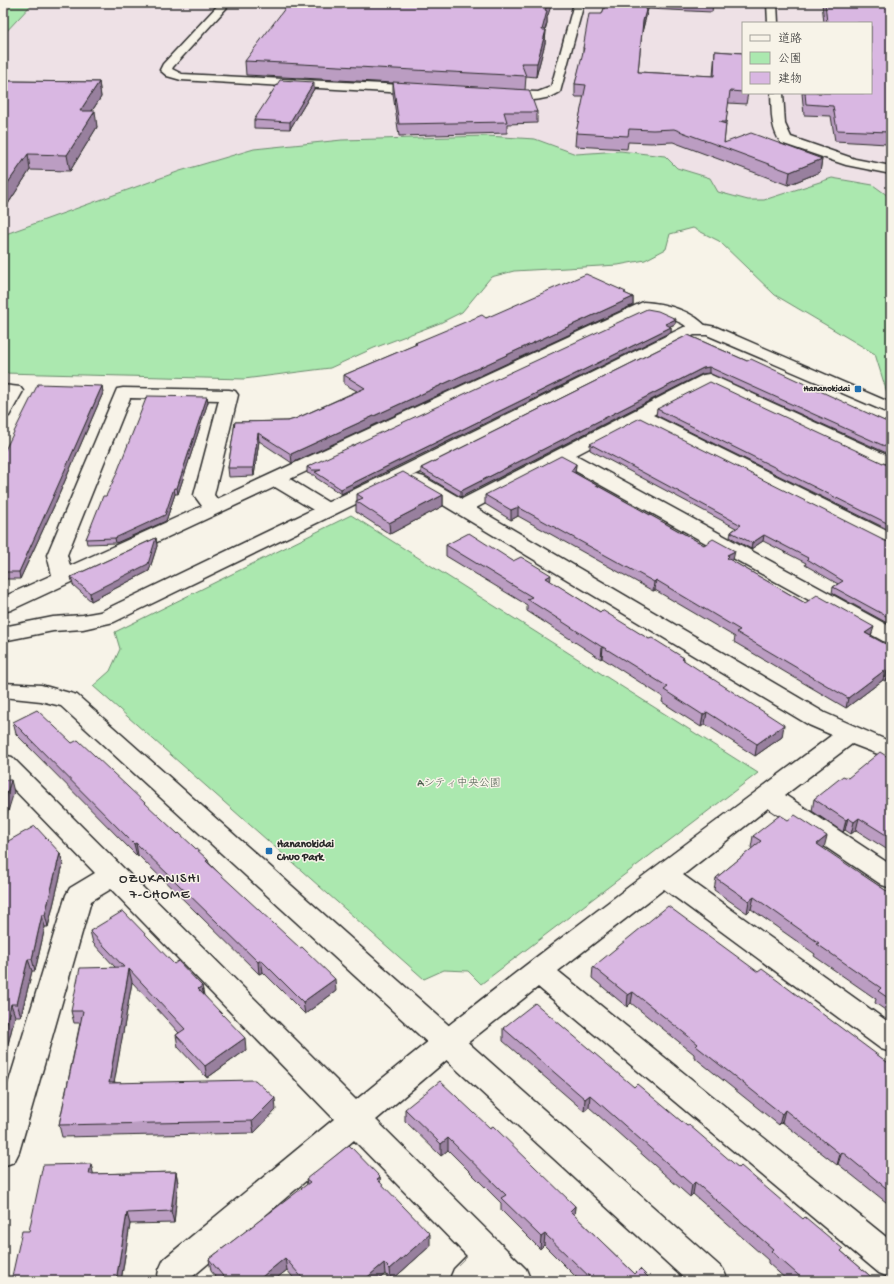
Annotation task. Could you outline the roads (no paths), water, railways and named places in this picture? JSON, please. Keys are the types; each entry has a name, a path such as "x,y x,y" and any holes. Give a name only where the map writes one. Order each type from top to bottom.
{"street":[{"path":"226,3 167,66 166,70 171,74 181,77 435,91"},
{"path":"491,94 536,96 553,92 556,89 580,3"},
{"path":"772,3 773,22"},
{"path":"777,94 780,133 786,140 850,163 891,170"},
{"path":"3,605 276,479 643,306 654,306 694,323 700,329"},
{"path":"3,634 53,624 83,622 106,617 404,473 690,330 710,330 891,409"},
{"path":"462,507 709,379 891,464"},
{"path":"3,390 14,391 3,412"},
{"path":"63,577 57,555 123,393 229,395 204,495 213,508"},
{"path":"639,415 891,540"},
{"path":"561,456 891,636"},
{"path":"404,473 817,719 891,751"},
{"path":"276,479 327,510"},
{"path":"3,690 41,693 69,700 446,1043 712,1281"},
{"path":"174,1281 176,1270 446,1043 538,971 850,734"},
{"path":"3,763 514,1281"},
{"path":"768,796 891,878"},
{"path":"3,1152 79,895 113,875"},
{"path":"664,875 891,1040"},
{"path":"538,971 891,1262"},
{"path":"466,1281 489,1256"}],"place":[{"name":"Hananokidai","path":"858,389"},
{"name":"Hananokidai Chuo Park","path":"269,851"}],"district":[{"name":"OZUKANISHI 7-CHOME","path":"160,888"}],"park label":[{"name":"Aシティ中央公園","path":"459,784"}]}
